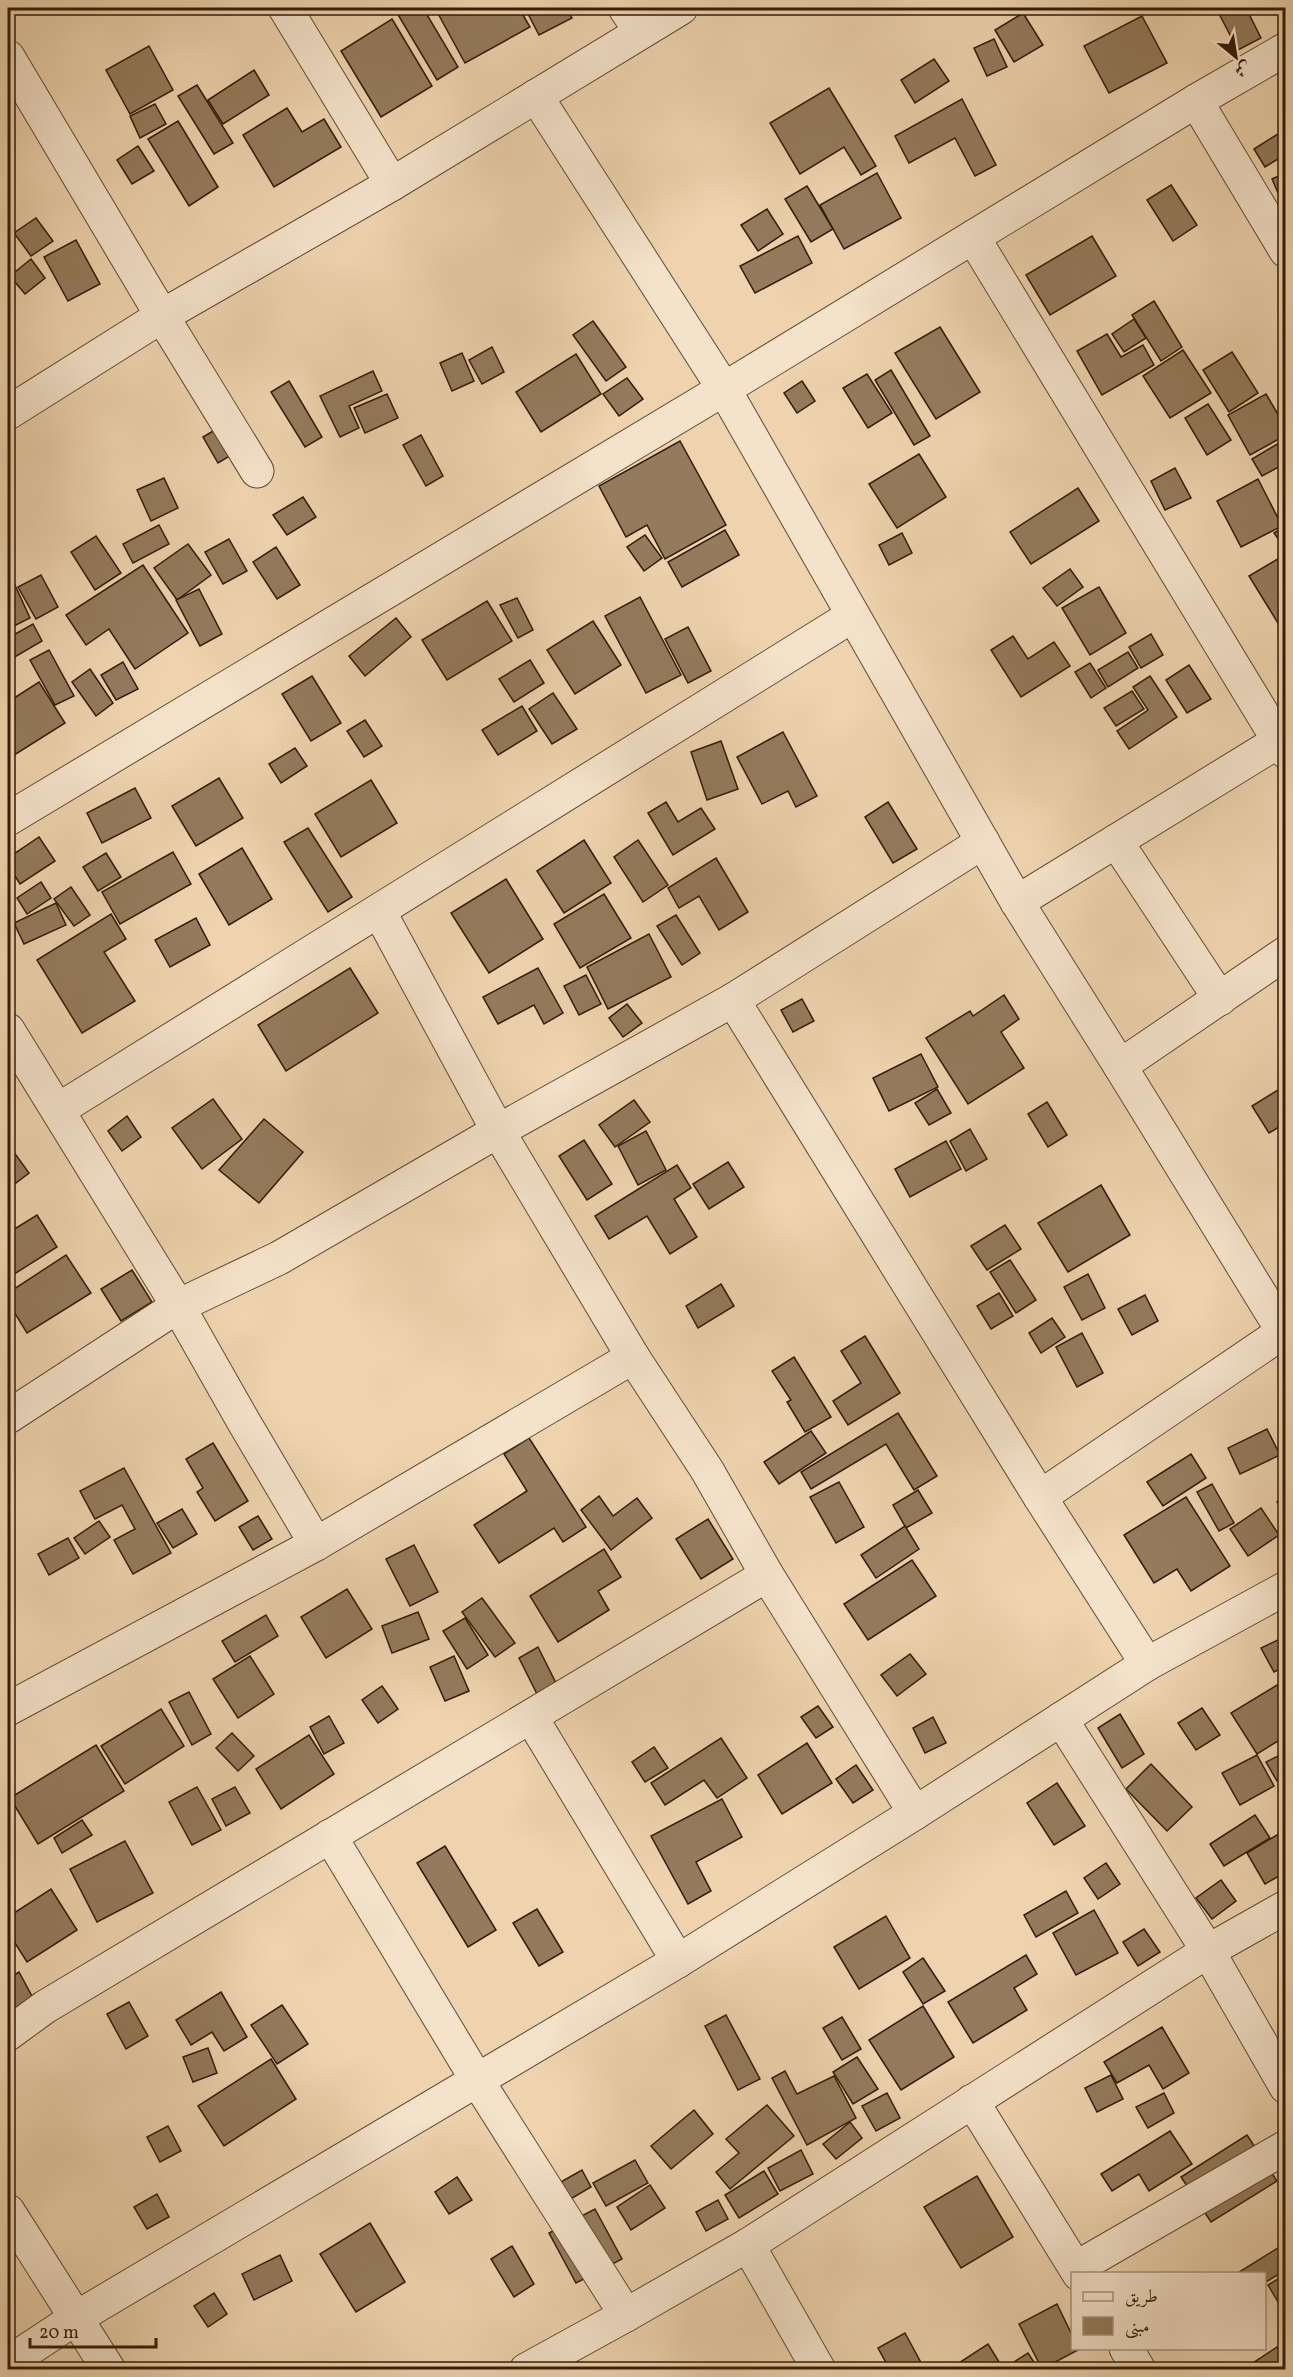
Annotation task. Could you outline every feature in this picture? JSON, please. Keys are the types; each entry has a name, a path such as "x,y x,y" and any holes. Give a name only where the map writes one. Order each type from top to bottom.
{"street":[{"path":"285,8 392,183"},
{"path":"8,413 162,316 392,183 536,96 633,20 681,8"},
{"path":"8,819 1286,48"},
{"path":"8,57 257,471"},
{"path":"536,96 724,389 1017,902 1284,1334 1040,1497"},
{"path":"1196,101 1286,251"},
{"path":"974,237 1282,746 1116,841 1017,902"},
{"path":"58,1110 852,616"},
{"path":"1116,841 1220,999"},
{"path":"8,1417 178,1305 279,1258 498,1131 733,1000 983,842"},
{"path":"379,911 498,1131 633,1357 707,1470 767,1575 915,1813"},
{"path":"1120,1066 1286,953"},
{"path":"733,1000 1040,1497 1147,1664"},
{"path":"8,1030 178,1305 316,1544"},
{"path":"8,1709 316,1544 633,1357"},
{"path":"8,2034 45,2007 767,1575"},
{"path":"8,2363 76,2318 678,1961 1147,1664 1286,1588"},
{"path":"531,1717 678,1961"},
{"path":"1061,1719 1208,1951 1286,2087"},
{"path":"330,1836 477,2080 626,2315"},
{"path":"526,2370 748,2245 1208,1951 1286,1907"},
{"path":"972,2101 1078,2271 1286,2147"},
{"path":"8,2211 109,2370"},
{"path":"748,2245 819,2370"},
{"path":"1127,2350 1139,2370"}],"building":[{"path":"407,8 423,8 458,67 437,80 397,13"},
{"path":"435,8 519,8 530,27 465,63"},
{"path":"525,8 566,8 572,18 539,35"},
{"path":"1228,8 1246,8 1261,38 1238,50 1218,12"},
{"path":"1023,13 1043,45 1014,62 995,30"},
{"path":"1142,16 1167,63 1109,93 1084,46"},
{"path":"392,19 432,86 381,117 341,51"},
{"path":"994,39 1007,67 987,76 974,48"},
{"path":"149,46 173,90 130,114 106,70"},
{"path":"934,59 949,81 915,103 901,80"},
{"path":"254,70 269,95 223,124 208,100"},
{"path":"197,85 233,143 214,154 178,96"},
{"path":"829,88 876,166 861,175 844,147 800,174 770,123"},
{"path":"962,99 996,165 975,176 955,138 909,163 895,136"},
{"path":"155,104 166,124 140,138 130,116"},
{"path":"287,108 302,132 324,119 341,147 274,187 243,135"},
{"path":"178,121 218,187 189,206 148,139"},
{"path":"1281,132 1286,140 1286,154 1265,167 1254,149"},
{"path":"138,146 154,171 132,184 117,160"},
{"path":"877,173 901,218 844,249 820,205"},
{"path":"1286,173 1286,201 1282,202 1272,179"},
{"path":"1171,185 1197,225 1173,241 1147,200"},
{"path":"807,186 833,229 811,242 785,199"},
{"path":"767,209 783,234 758,251 741,225"},
{"path":"36,218 53,241 31,256 14,233"},
{"path":"798,236 812,263 755,293 740,266"},
{"path":"1092,236 1116,276 1050,315 1026,275"},
{"path":"76,240 100,284 68,301 44,257"},
{"path":"31,259 45,278 25,294 10,276"},
{"path":"1154,301 1182,347 1161,361 1132,315"},
{"path":"1134,319 1146,338 1124,352 1112,334"},
{"path":"593,321 626,367 606,381 573,335"},
{"path":"940,327 980,392 936,419 895,353"},
{"path":"1107,334 1121,357 1143,345 1154,365 1102,395 1077,351"},
{"path":"492,347 504,372 482,384 469,360"},
{"path":"1183,350 1211,393 1170,418 1143,376"},
{"path":"1232,352 1258,393 1229,412 1203,370"},
{"path":"462,353 474,381 452,391 440,363"},
{"path":"576,354 601,394 541,432 516,392"},
{"path":"891,370 930,436 914,445 875,380"},
{"path":"373,371 382,391 349,406 359,428 340,437 320,396"},
{"path":"867,374 892,413 868,428 843,388"},
{"path":"627,378 643,399 619,416 603,394"},
{"path":"289,381 322,437 305,447 271,392"},
{"path":"802,381 815,401 797,413 784,393"},
{"path":"387,394 398,418 365,433 354,408"},
{"path":"1266,394 1286,428 1286,435 1250,455 1228,415"},
{"path":"1208,404 1231,440 1207,455 1185,418"},
{"path":"223,425 238,451 218,463 203,437"},
{"path":"421,435 443,476 426,486 403,445"},
{"path":"1286,439 1286,463 1262,476 1252,459"},
{"path":"680,441 726,525 665,559 647,525 626,537 599,486"},
{"path":"919,454 946,497 897,528 869,484"},
{"path":"1175,468 1191,498 1165,510 1151,481"},
{"path":"164,478 178,508 151,521 137,490"},
{"path":"1258,479 1282,526 1241,547 1217,501"},
{"path":"1078,488 1099,521 1031,564 1010,532"},
{"path":"303,497 316,517 287,535 273,515"},
{"path":"159,525 169,544 133,563 123,544"},
{"path":"1286,526 1286,550 1274,533"},
{"path":"725,530 739,555 682,587 668,562"},
{"path":"902,533 912,553 889,565 879,545"},
{"path":"645,535 662,558 644,571 627,547"},
{"path":"96,536 121,573 95,590 71,552"},
{"path":"229,539 247,571 223,584 205,552"},
{"path":"188,544 211,575 177,600 154,568"},
{"path":"276,547 300,585 277,599 253,562"},
{"path":"1286,554 1286,636 1249,576"},
{"path":"143,565 188,633 135,669 109,629 86,645 66,615"},
{"path":"1070,569 1083,587 1057,606 1043,588"},
{"path":"41,575 58,607 36,619 18,587"},
{"path":"14,583 30,618 8,629 8,586"},
{"path":"1099,587 1126,633 1090,655 1062,608"},
{"path":"199,589 222,634 200,646 176,600"},
{"path":"640,597 681,675 646,693 605,616"},
{"path":"517,598 533,630 518,638 500,605"},
{"path":"487,601 512,641 447,680 422,640"},
{"path":"396,618 411,637 365,676 349,656"},
{"path":"593,621 621,665 575,694 547,650"},
{"path":"33,624 42,641 8,661 8,638"},
{"path":"688,627 711,671 688,683 665,639"},
{"path":"1151,634 1163,655 1141,668 1129,647"},
{"path":"1013,636 1028,659 1054,642 1070,666 1021,697 991,650"},
{"path":"49,650 74,696 55,705 30,660"},
{"path":"1128,652 1138,668 1108,687 1098,670"},
{"path":"530,660 544,683 514,702 499,679"},
{"path":"123,662 138,689 116,700 101,675"},
{"path":"1090,663 1106,688 1091,698 1075,672"},
{"path":"1189,665 1211,699 1187,713 1166,680"},
{"path":"90,669 113,703 96,716 72,682"},
{"path":"312,676 341,723 311,741 282,694"},
{"path":"1150,676 1177,717 1129,749 1117,731 1148,710 1133,687"},
{"path":"39,682 65,723 8,759 8,702"},
{"path":"1132,691 1144,709 1116,726 1104,708"},
{"path":"553,693 577,729 552,744 529,709"},
{"path":"522,706 537,731 498,755 482,730"},
{"path":"365,720 382,746 364,757 347,731"},
{"path":"783,732 817,796 796,807 788,791 762,804 737,757"},
{"path":"721,741 738,789 707,800 691,752"},
{"path":"295,748 307,766 281,783 269,764"},
{"path":"219,778 243,818 196,846 172,806"},
{"path":"371,780 397,823 341,857 315,814"},
{"path":"135,788 151,818 102,843 87,813"},
{"path":"666,802 678,822 701,808 715,829 673,855 648,813"},
{"path":"888,802 917,849 893,863 865,817"},
{"path":"308,828 352,897 328,912 284,842"},
{"path":"39,837 55,861 20,884 8,865 8,858"},
{"path":"584,840 611,883 564,913 537,871"},
{"path":"638,840 668,885 643,902 614,857"},
{"path":"242,848 272,899 229,925 199,874"},
{"path":"173,852 191,884 120,924 102,892"},
{"path":"106,853 121,877 98,891 83,867"},
{"path":"716,858 748,912 719,930 699,896 679,908 668,888"},
{"path":"506,879 543,939 489,973 451,913"},
{"path":"41,882 51,898 27,914 17,898"},
{"path":"71,887 90,915 74,926 54,899"},
{"path":"604,894 631,938 580,968 554,924"},
{"path":"56,903 66,925 24,944 14,923"},
{"path":"111,914 126,939 104,952 135,1001 82,1033 37,960"},
{"path":"676,915 700,953 682,965 657,926"},
{"path":"196,918 210,945 170,967 155,940"},
{"path":"649,934 671,977 608,1009 587,967"},
{"path":"350,968 378,1013 286,1071 258,1025"},
{"path":"538,968 563,1013 544,1024 534,1005 498,1024 483,997"},
{"path":"586,975 601,1004 579,1015 564,986"},
{"path":"1004,995 1019,1019 1001,1032 1024,1068 968,1104 926,1038 970,1011 973,1016"},
{"path":"802,999 814,1021 793,1032 781,1010"},
{"path":"627,1004 642,1023 623,1037 609,1018"},
{"path":"921,1054 938,1087 889,1111 873,1078"},
{"path":"1286,1085 1286,1123 1269,1133 1252,1106"},
{"path":"937,1089 951,1113 929,1125 915,1103"},
{"path":"213,1099 242,1139 202,1169 172,1128"},
{"path":"634,1100 650,1122 615,1147 599,1125"},
{"path":"1047,1102 1067,1135 1048,1147 1028,1114"},
{"path":"127,1116 141,1137 122,1151 108,1131"},
{"path":"264,1119 303,1152 259,1203 219,1170"},
{"path":"970,1129 987,1159 966,1171 950,1141"},
{"path":"646,1131 666,1170 638,1185 618,1146"},
{"path":"584,1140 612,1184 587,1200 559,1156"},
{"path":"946,1141 961,1169 910,1197 895,1169"},
{"path":"8,1144 29,1173 8,1189"},
{"path":"728,1162 744,1187 709,1209 693,1184"},
{"path":"677,1165 691,1188 674,1199 697,1237 670,1254 647,1216 609,1239 595,1216"},
{"path":"1101,1185 1130,1235 1068,1272 1038,1223"},
{"path":"37,1215 57,1247 8,1278 8,1233"},
{"path":"1005,1225 1021,1249 987,1270 971,1246"},
{"path":"66,1255 91,1293 27,1333 8,1302 8,1293"},
{"path":"1010,1260 1036,1300 1016,1313 990,1272"},
{"path":"132,1270 152,1302 121,1321 101,1289"},
{"path":"1088,1274 1105,1308 1082,1320 1064,1287"},
{"path":"721,1284 734,1306 698,1328 686,1306"},
{"path":"999,1293 1013,1316 991,1329 977,1306"},
{"path":"1145,1295 1158,1321 1132,1335 1118,1309"},
{"path":"1052,1318 1065,1337 1041,1353 1029,1333"},
{"path":"1082,1333 1103,1373 1077,1387 1056,1347"},
{"path":"865,1336 900,1393 848,1425 833,1401 861,1383 841,1351"},
{"path":"794,1357 831,1417 805,1432 787,1402 791,1400 772,1371"},
{"path":"898,1413 937,1476 914,1490 886,1444 811,1489 801,1472"},
{"path":"1267,1429 1280,1455 1240,1474 1228,1448"},
{"path":"811,1431 826,1453 779,1484 764,1462"},
{"path":"529,1438 586,1527 563,1542 554,1528 499,1563 474,1525 527,1491 504,1454"},
{"path":"213,1443 248,1501 215,1521 197,1492 203,1488 186,1459"},
{"path":"1191,1454 1206,1478 1163,1506 1147,1482"},
{"path":"124,1468 171,1553 133,1574 114,1540 135,1529 122,1505 95,1519 80,1491"},
{"path":"839,1482 864,1527 836,1543 810,1497"},
{"path":"1212,1484 1234,1523 1219,1531 1197,1492"},
{"path":"918,1490 932,1513 906,1528 893,1505"},
{"path":"599,1496 613,1516 637,1498 652,1518 611,1550 581,1510"},
{"path":"1286,1496 1286,1513 1277,1502"},
{"path":"1186,1497 1230,1566 1191,1591 1177,1569 1154,1583 1124,1535"},
{"path":"1261,1508 1279,1535 1248,1556 1230,1529"},
{"path":"182,1509 197,1534 173,1548 157,1523"},
{"path":"258,1516 272,1539 253,1550 239,1527"},
{"path":"708,1519 733,1559 701,1579 676,1539"},
{"path":"99,1521 110,1537 85,1554 74,1538"},
{"path":"905,1526 919,1549 876,1578 861,1555"},
{"path":"68,1538 79,1558 49,1575 38,1554"},
{"path":"414,1545 438,1592 410,1606 386,1559"},
{"path":"604,1549 621,1577 598,1591 609,1610 558,1642 530,1596"},
{"path":"912,1560 936,1596 868,1640 844,1604"},
{"path":"347,1589 372,1629 326,1658 301,1617"},
{"path":"482,1598 515,1643 495,1657 462,1612"},
{"path":"418,1612 429,1639 392,1653 382,1626"},
{"path":"266,1615 278,1636 235,1662 222,1641"},
{"path":"465,1618 488,1655 467,1669 443,1631"},
{"path":"1282,1638 1286,1645 1286,1666 1274,1672 1261,1648"},
{"path":"538,1647 561,1693 541,1702 519,1658"},
{"path":"910,1654 926,1674 897,1696 881,1675"},
{"path":"250,1656 274,1694 238,1718 213,1679"},
{"path":"454,1656 469,1691 445,1701 430,1667"},
{"path":"1277,1685 1286,1699 1286,1736 1257,1754 1231,1713"},
{"path":"382,1686 398,1709 378,1723 362,1700"},
{"path":"189,1692 211,1734 192,1745 169,1702"},
{"path":"818,1706 833,1727 816,1738 801,1717"},
{"path":"1202,1708 1220,1735 1196,1750 1178,1723"},
{"path":"161,1709 184,1746 125,1784 101,1746"},
{"path":"1120,1714 1144,1754 1122,1768 1098,1728"},
{"path":"329,1716 344,1743 324,1754 310,1727"},
{"path":"933,1717 946,1743 925,1753 913,1728"},
{"path":"232,1733 254,1756 238,1771 216,1748"},
{"path":"309,1735 334,1774 281,1809 256,1769"},
{"path":"721,1738 747,1778 717,1798 704,1780 665,1805 651,1783"},
{"path":"807,1743 832,1783 782,1814 758,1775"},
{"path":"96,1745 124,1791 38,1844 10,1798"},
{"path":"654,1747 668,1768 645,1782 632,1762"},
{"path":"1286,1752 1286,1776 1277,1781 1266,1762"},
{"path":"1257,1755 1274,1786 1240,1805 1222,1773"},
{"path":"1151,1764 1192,1807 1167,1831 1126,1789"},
{"path":"856,1765 873,1790 853,1803 836,1779"},
{"path":"1057,1783 1085,1826 1054,1845 1027,1803"},
{"path":"197,1787 221,1830 192,1845 169,1802"},
{"path":"235,1787 250,1813 226,1826 212,1799"},
{"path":"722,1799 742,1837 696,1862 711,1891 688,1904 651,1836"},
{"path":"1255,1815 1270,1838 1224,1866 1210,1844"},
{"path":"82,1820 92,1835 62,1853 54,1838"},
{"path":"1282,1832 1286,1837 1286,1872 1265,1884 1247,1853"},
{"path":"125,1841 153,1893 97,1922 70,1869"},
{"path":"445,1846 496,1930 468,1947 417,1863"},
{"path":"1106,1863 1120,1884 1098,1899 1084,1878"},
{"path":"1221,1880 1236,1901 1212,1919 1196,1898"},
{"path":"51,1889 77,1930 27,1962 8,1932 8,1917"},
{"path":"1066,1891 1078,1913 1036,1937 1024,1915"},
{"path":"537,1909 563,1952 539,1966 513,1923"},
{"path":"1094,1910 1118,1953 1076,1975 1053,1933"},
{"path":"886,1916 910,1958 859,1989 834,1947"},
{"path":"1144,1929 1160,1952 1138,1966 1123,1942"},
{"path":"1026,1955 1037,1974 1014,1988 1027,2010 973,2043 948,2002"},
{"path":"923,1958 945,1991 923,2004 903,1972"},
{"path":"19,1972 33,1998 8,2012 8,1979"},
{"path":"221,1992 247,2037 224,2051 212,2032 191,2045 176,2020"},
{"path":"129,2002 148,2036 126,2049 107,2014"},
{"path":"282,2005 308,2044 277,2064 251,2025"},
{"path":"923,2006 954,2057 901,2090 869,2040"},
{"path":"726,2015 760,2079 738,2090 705,2026"},
{"path":"842,2017 861,2049 842,2060 823,2028"},
{"path":"1162,2027 1189,2073 1163,2089 1149,2065 1117,2083 1104,2062"},
{"path":"208,2048 217,2073 193,2082 183,2057"},
{"path":"857,2057 878,2089 853,2104 833,2072"},
{"path":"271,2059 296,2099 224,2146 198,2106"},
{"path":"785,2071 797,2094 834,2076 856,2118 807,2145 772,2078"},
{"path":"1111,2075 1123,2099 1097,2112 1085,2088"},
{"path":"887,2093 900,2118 876,2131 862,2106"},
{"path":"1164,2093 1174,2113 1148,2128 1136,2107"},
{"path":"767,2105 794,2136 730,2189 716,2172 739,2153 726,2139"},
{"path":"694,2110 713,2134 671,2169 651,2146"},
{"path":"850,2122 862,2138 836,2159 823,2144"},
{"path":"168,2126 181,2151 160,2162 147,2137"},
{"path":"1170,2131 1192,2164 1149,2191 1139,2174 1112,2191 1101,2174"},
{"path":"1247,2135 1277,2181 1211,2222 1181,2177"},
{"path":"801,2150 813,2174 780,2191 768,2168"},
{"path":"635,2160 648,2183 606,2206 593,2183"},
{"path":"582,2170 591,2187 569,2200 559,2183"},
{"path":"764,2171 778,2194 739,2218 725,2195"},
{"path":"977,2176 1013,2237 961,2268 924,2207"},
{"path":"457,2177 472,2200 449,2214 435,2192"},
{"path":"650,2185 665,2208 631,2230 617,2207"},
{"path":"157,2194 169,2217 147,2229 134,2207"},
{"path":"718,2200 728,2219 706,2231 696,2212"},
{"path":"595,2209 622,2259 576,2283 549,2233"},
{"path":"370,2223 405,2282 356,2312 320,2254"},
{"path":"1286,2243 1286,2270 1266,2282 1266,2272 1239,2272"},
{"path":"512,2246 534,2284 514,2297 491,2259"},
{"path":"280,2255 292,2281 254,2300 242,2274"},
{"path":"1286,2274 1286,2304 1281,2307 1268,2285"},
{"path":"214,2293 227,2314 208,2327 194,2306"},
{"path":"1057,2304 1071,2333 1071,2350 1078,2350 1042,2369 1019,2324"},
{"path":"905,2333 925,2370 890,2370 878,2348"},
{"path":"988,2344 1004,2370 948,2370"},
{"path":"1277,2347 1286,2361 1286,2365 1279,2370 1242,2370"},
{"path":"1028,2353 1039,2370 1008,2370 1006,2367"}]}
